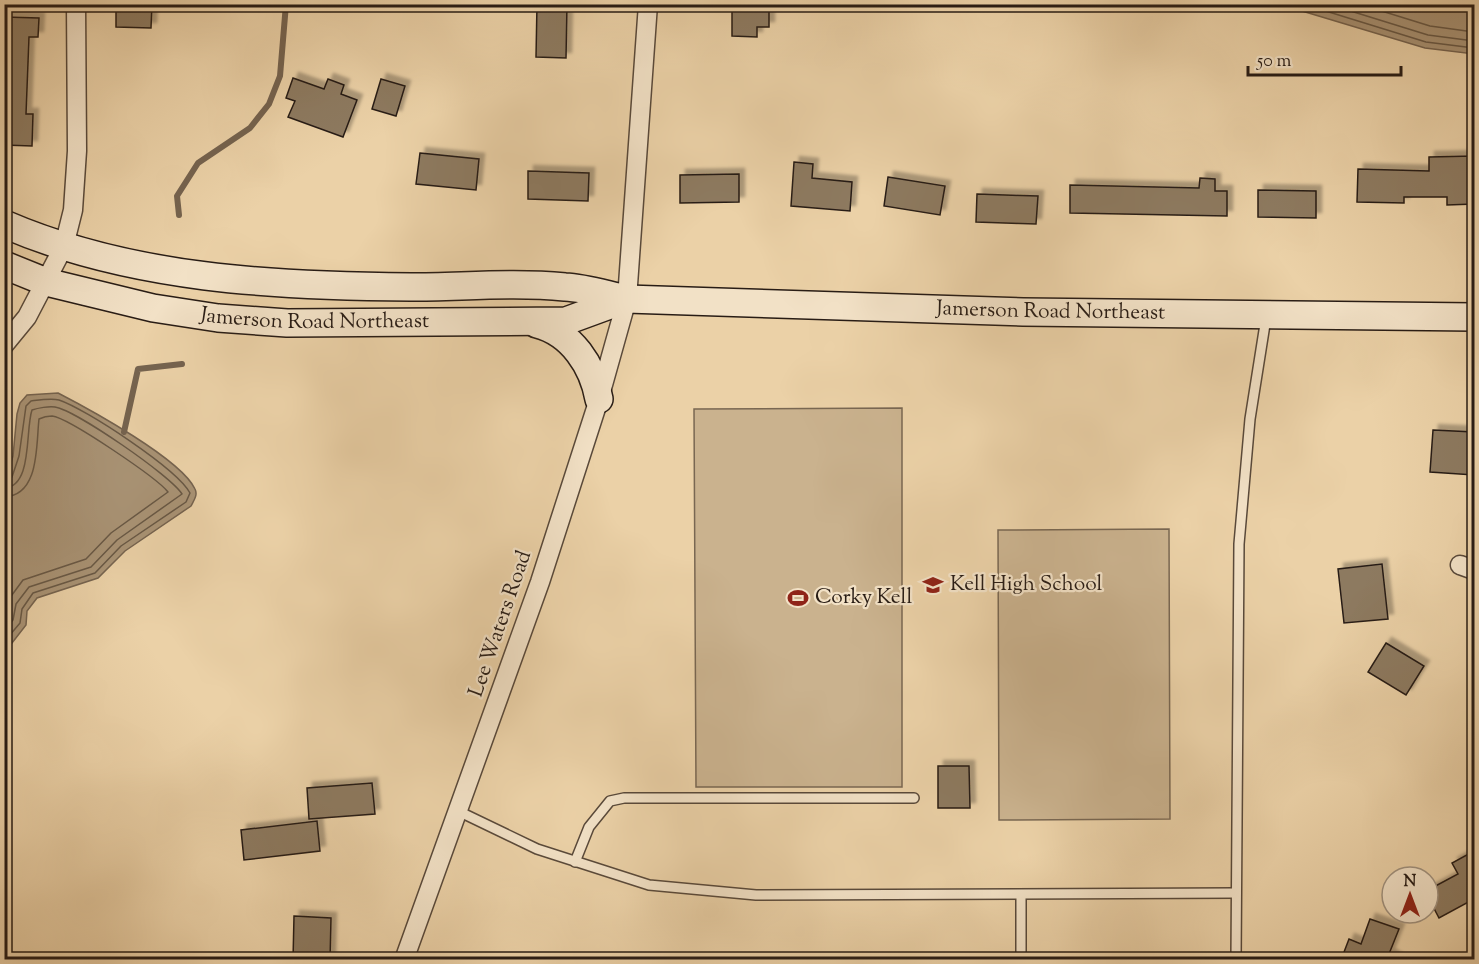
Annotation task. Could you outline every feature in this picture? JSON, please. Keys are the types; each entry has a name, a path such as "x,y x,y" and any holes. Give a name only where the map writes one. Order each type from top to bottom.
{"street":[{"path":"4,345 27,317 64,246 76,183 76,4"},
{"name":"Lee Waters Road","path":"404,960 540,582 599,399 627,299 648,4"},
{"name":"Jamerson Road Northeast","path":"4,224 64,246 170,271 247,280 399,287 565,286 627,299 1011,312 1474,317"},
{"name":"Jamerson Road Northeast","path":"4,265 46,282 153,308 218,318 287,323 566,321 627,299"},
{"path":"530,322 558,332 579,352 593,377 599,399"}],"lane":[{"path":"1236,960 1239,543 1250,419 1266,316"},
{"path":"575,862 589,826 610,801 624,798 914,798"},
{"path":"458,811 537,849 649,885 756,895 1236,893"},
{"path":"1021,895 1021,960"}],"shaded area":[{"name":"Corky Kell","path":"902,408 902,787 696,787 694,409"},
{"path":"1169,529 1170,819 999,820 998,530"}],"water":[{"path":"1282,5 1474,5 1474,54 1425,48"},
{"path":"58,393 111,422 154,450 186,477 195,489 196,495 191,506 125,551 98,578 37,598 27,611 26,625 5,652 5,483 13,456 17,414 20,403 27,395"}],"building":[{"path":"116,4 152,4 151,28 116,27"},
{"path":"537,4 567,4 566,58 536,57"},
{"path":"732,4 769,4 769,27 757,27 757,37 732,36"},
{"path":"4,17 39,18 38,37 29,37 26,114 33,114 32,146 4,145"},
{"path":"293,78 324,89 328,79 344,85 341,94 357,100 343,137 288,117 295,101 286,98"},
{"path":"381,79 405,86 396,116 372,109"},
{"path":"420,153 479,159 476,190 416,184"},
{"path":"1474,156 1474,204 1447,205 1447,197 1404,197 1404,203 1357,202 1358,169 1429,171 1429,157"},
{"path":"794,162 813,164 812,178 852,182 850,211 791,206"},
{"path":"528,171 589,173 588,201 528,199"},
{"path":"739,174 739,202 680,203 680,175"},
{"path":"888,177 945,186 940,215 884,206"},
{"path":"1200,178 1215,179 1215,191 1227,191 1227,216 1070,213 1070,185 1199,188"},
{"path":"1258,190 1316,191 1316,218 1258,217"},
{"path":"977,194 1038,196 1036,224 976,222"},
{"path":"1433,430 1474,432 1474,475 1430,472"},
{"path":"1382,564 1388,619 1344,623 1338,569"},
{"path":"1386,643 1424,666 1406,695 1368,672"},
{"path":"938,766 969,766 970,808 938,808"},
{"path":"372,783 375,814 309,819 307,788"},
{"path":"317,821 320,851 244,860 241,830"},
{"path":"1474,851 1474,904 1472,900 1440,917 1440,884 1458,874 1452,863"},
{"path":"294,916 331,918 330,960 293,960"},
{"path":"1370,919 1380,922 1380,925 1399,929 1389,954 1399,960 1341,960 1349,939 1361,944"}],"waterway":[{"path":"179,215 177,196 198,163 250,128 269,104 280,76 286,4"},
{"path":"124,432 138,369 182,364"}],"place":[{"name":"Kell High School","path":"933,585"},
{"name":"Corky Kell","path":"798,598"}]}
